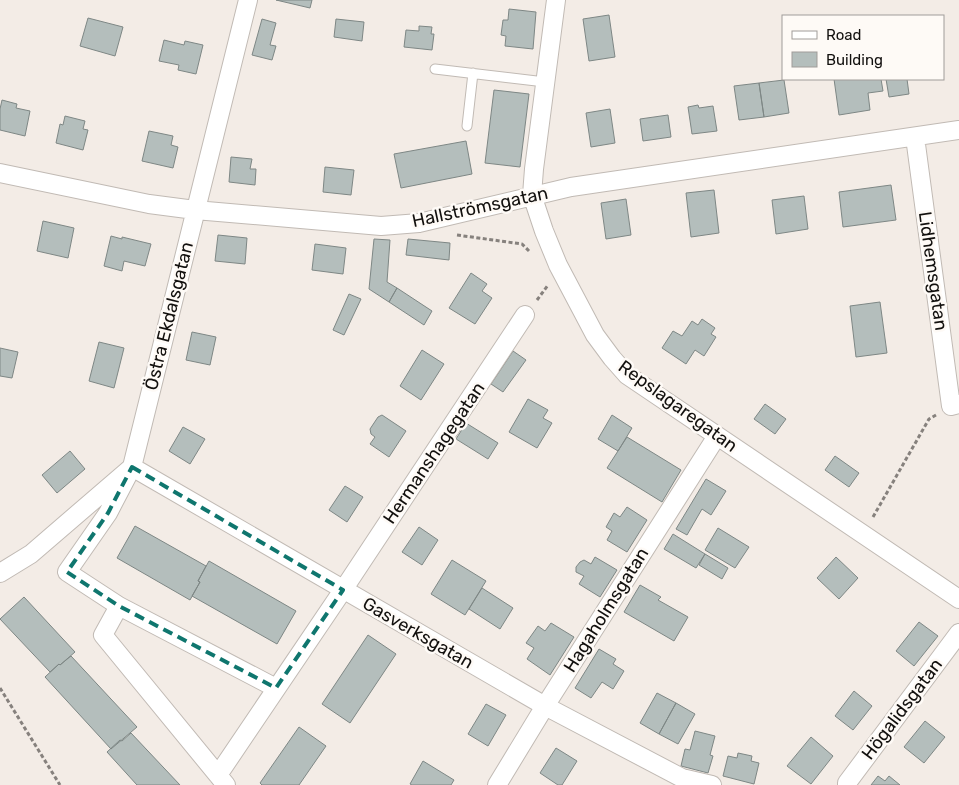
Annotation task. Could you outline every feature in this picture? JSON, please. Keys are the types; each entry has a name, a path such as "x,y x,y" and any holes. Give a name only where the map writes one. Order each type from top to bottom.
{"street":[{"name":"Östra Ekdalsgatan","path":"119,606 67,572 108,513 132,467 248,0"},
{"name":"Repslagaregatan","path":"556,0 532,195 544,232 558,265 595,335 627,374 959,599"},
{"name":"Hallströmsgatan","path":"0,173 149,204 195,210 381,226 419,223 532,195 590,184 959,130"},
{"name":"Lidhemsgatan","path":"916,137 955,405"},
{"name":"Hermanshagegatan","path":"222,780 276,688 525,315"},
{"name":"Hagaholmsgatan","path":"497,785 545,706 717,436"},
{"path":"0,573 31,554 132,467"},
{"name":"Gasverksgatan","path":"132,467 545,706 682,778 712,785"},
{"path":"222,780 103,635 119,606 276,688"},
{"name":"Högalidsgatan","path":"847,785 847,782 959,633"}],"lane":[{"path":"435,69 545,82"},
{"path":"467,126 473,73"}],"path":[{"path":"448,234 522,244 534,259"},
{"path":"525,315 549,284 544,276"},
{"path":"864,533 929,419 955,405"},
{"path":"0,688 60,785"}],"highlighted area":[{"path":"132,467 343,590 276,688 119,606 67,572 108,513"}],"building":[{"path":"276,0 312,0 310,8"},
{"path":"509,9 536,12 533,49 505,46 506,36 501,35 503,20 508,20"},
{"path":"609,15 615,57 589,61 583,19"},
{"path":"88,18 123,27 115,56 80,46"},
{"path":"262,19 276,23 270,45 276,46 272,60 252,55"},
{"path":"336,19 364,22 362,41 334,37"},
{"path":"419,26 432,27 431,34 434,34 432,50 404,47 406,30 419,31"},
{"path":"164,40 184,45 185,41 203,45 196,74 178,70 179,65 159,61"},
{"path":"784,80 789,113 764,117 759,83"},
{"path":"834,80 881,80 883,91 868,93 870,110 839,115"},
{"path":"886,80 907,80 909,94 889,97"},
{"path":"759,83 764,117 739,120 734,86"},
{"path":"494,90 529,94 520,167 485,163"},
{"path":"2,100 17,104 16,108 30,111 25,136 0,130"},
{"path":"698,105 699,108 713,106 717,131 692,134 688,107"},
{"path":"610,109 615,143 591,147 586,113"},
{"path":"668,115 671,137 643,141 640,119"},
{"path":"65,116 85,121 83,129 88,130 83,150 56,143 60,124 63,125"},
{"path":"149,131 173,136 171,145 178,147 173,168 142,161"},
{"path":"466,141 472,174 401,188 394,154"},
{"path":"231,157 252,159 250,169 256,169 255,185 229,182"},
{"path":"325,167 354,170 351,195 323,192"},
{"path":"891,185 896,220 843,227 839,192"},
{"path":"714,190 719,233 691,237 686,193"},
{"path":"804,196 808,229 776,234 772,200"},
{"path":"626,199 631,235 606,239 601,203"},
{"path":"43,221 74,228 68,258 37,251"},
{"path":"218,235 247,238 245,264 215,261"},
{"path":"111,236 151,244 145,266 124,261 122,271 104,266"},
{"path":"374,239 390,240 387,282 397,288 389,302 369,289"},
{"path":"408,239 450,243 449,260 406,255"},
{"path":"315,244 346,248 343,274 312,270"},
{"path":"471,273 487,284 482,291 492,298 475,324 449,308"},
{"path":"397,288 432,311 424,325 389,302"},
{"path":"349,294 361,299 344,335 333,330"},
{"path":"880,302 887,353 856,357 850,306"},
{"path":"702,319 715,328 711,334 716,337 704,356 695,350 686,364 662,348 673,331 682,336 692,321 698,325"},
{"path":"192,332 216,337 210,365 186,360"},
{"path":"99,342 124,348 114,388 89,381"},
{"path":"0,348 18,352 12,378 0,376"},
{"path":"422,350 444,364 421,400 400,386"},
{"path":"513,351 526,360 503,392 491,384"},
{"path":"528,399 548,410 543,418 552,423 537,448 509,432"},
{"path":"765,404 786,419 775,434 754,419"},
{"path":"382,415 406,431 389,457 370,444 375,437 371,434 370,429 378,417"},
{"path":"612,415 632,428 618,451 598,439"},
{"path":"466,423 498,443 488,459 456,439"},
{"path":"183,427 205,439 190,464 169,451"},
{"path":"627,437 681,470 662,502 607,468"},
{"path":"70,451 85,469 57,493 42,475"},
{"path":"835,456 859,473 849,487 825,470"},
{"path":"706,479 726,491 711,515 702,509 687,535 676,529"},
{"path":"345,486 363,497 347,522 329,510"},
{"path":"627,507 647,520 627,552 607,540 612,531 606,527 614,513 620,517"},
{"path":"135,526 206,566 190,600 117,558"},
{"path":"419,527 438,540 422,565 402,552"},
{"path":"718,528 749,547 735,568 705,550"},
{"path":"673,534 705,554 696,568 664,549"},
{"path":"705,554 728,568 722,579 699,565"},
{"path":"595,557 617,570 600,597 579,584 584,576 576,572 576,567 580,562 584,560 591,564"},
{"path":"836,557 858,578 839,599 817,578"},
{"path":"452,560 486,581 465,615 431,594"},
{"path":"209,561 296,611 277,644 192,596"},
{"path":"640,585 661,597 658,600 688,617 674,641 624,612"},
{"path":"482,588 513,608 500,629 469,609"},
{"path":"24,597 75,652 50,672 0,619"},
{"path":"919,622 938,636 914,666 896,651"},
{"path":"551,623 574,637 550,675 527,659 534,648 526,643 538,626 545,631"},
{"path":"368,635 396,654 350,723 322,704"},
{"path":"599,649 616,659 613,664 624,671 613,689 602,682 591,698 575,688"},
{"path":"71,656 137,727 111,749 45,677"},
{"path":"854,691 872,706 853,730 835,716"},
{"path":"657,693 676,703 659,734 640,723"},
{"path":"676,703 695,714 678,744 659,734"},
{"path":"486,704 506,715 488,746 468,734"},
{"path":"925,721 945,737 924,763 904,747"},
{"path":"299,727 326,746 299,785 262,785 260,783"},
{"path":"695,731 715,736 710,755 713,756 708,773 681,766 685,749 690,750"},
{"path":"131,733 180,785 137,785 107,752"},
{"path":"811,737 833,756 811,784 787,766"},
{"path":"556,748 577,761 562,785 558,785 540,773"},
{"path":"738,753 752,756 751,761 759,763 754,784 723,776 728,756 737,758"},
{"path":"423,761 454,780 451,785 410,784"},
{"path":"878,776 885,781 889,776 900,785 871,785"}]}
